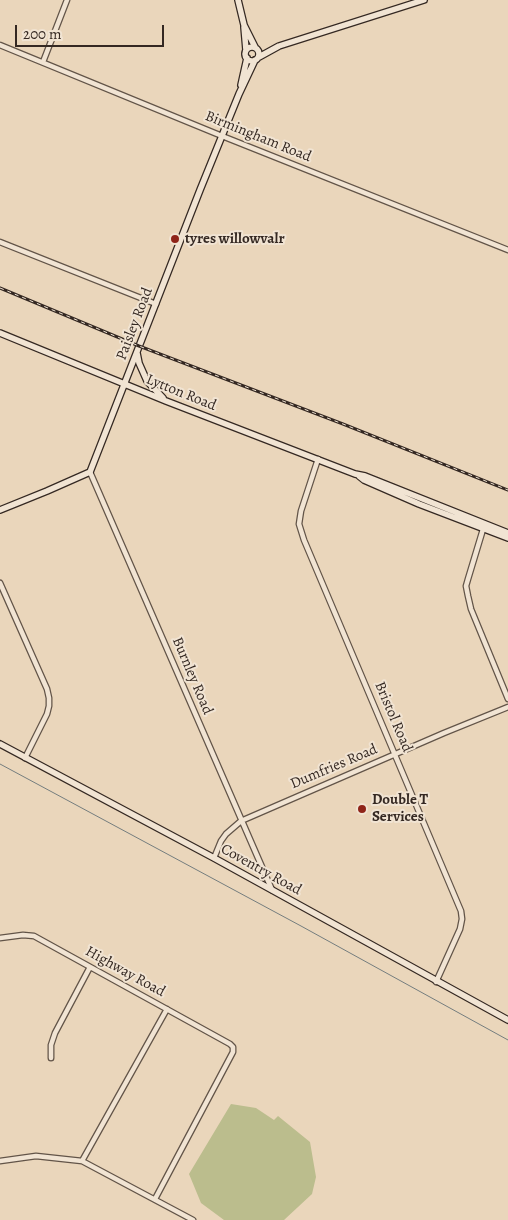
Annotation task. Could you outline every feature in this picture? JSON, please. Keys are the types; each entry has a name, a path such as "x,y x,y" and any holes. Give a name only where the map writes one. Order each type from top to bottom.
{"main road":[{"path":"238,0 244,25 245,55 251,61 279,46 424,0"},
{"path":"244,25 259,52 257,58"},
{"path":"246,50 251,47 279,46"},
{"name":"Paisley Road","path":"240,94 247,58"},
{"name":"Paisley Road","path":"90,472 222,136 257,58"},
{"name":"Lytton Road","path":"0,333 166,401 355,474 365,476 508,538"},
{"path":"137,351 139,363 147,380 166,401"},
{"path":"0,510 90,472"},
{"name":"Lytton Road","path":"484,526 508,532"},
{"name":"Coventry Road","path":"0,744 214,858 508,1020"}],"street":[{"path":"42,62 67,0"},
{"name":"Birmingham Road","path":"0,45 508,250"},
{"path":"0,242 156,304"},
{"name":"Bristol Road","path":"318,459 301,511 299,524 304,540 461,912 460,929 436,982"},
{"name":"Burnley Road","path":"90,472 272,890"},
{"path":"484,526 466,586 471,609 508,699"},
{"path":"0,583 47,689 49,698 47,714 25,758"},
{"name":"Dumfries Road","path":"214,858 226,834 241,821 508,707"},
{"name":"Highway Road","path":"0,938 23,935 34,936 233,1047 233,1052 155,1199"},
{"path":"51,1058 51,1045 55,1033 90,967"},
{"path":"82,1161 167,1009"},
{"path":"0,1161 36,1156 82,1161 194,1220"}],"green space":[{"path":"231,1104 256,1108 274,1120 278,1116 310,1142 316,1177 312,1194 284,1220 224,1220 201,1203 189,1174"}],"waterway":[{"path":"0,764 508,1040"}],"railway":[{"path":"0,288 139,346 508,490"}],"place":[{"name":"tyres willowvalr","path":"175,239"},
{"name":"Double T Services","path":"362,809"}]}
